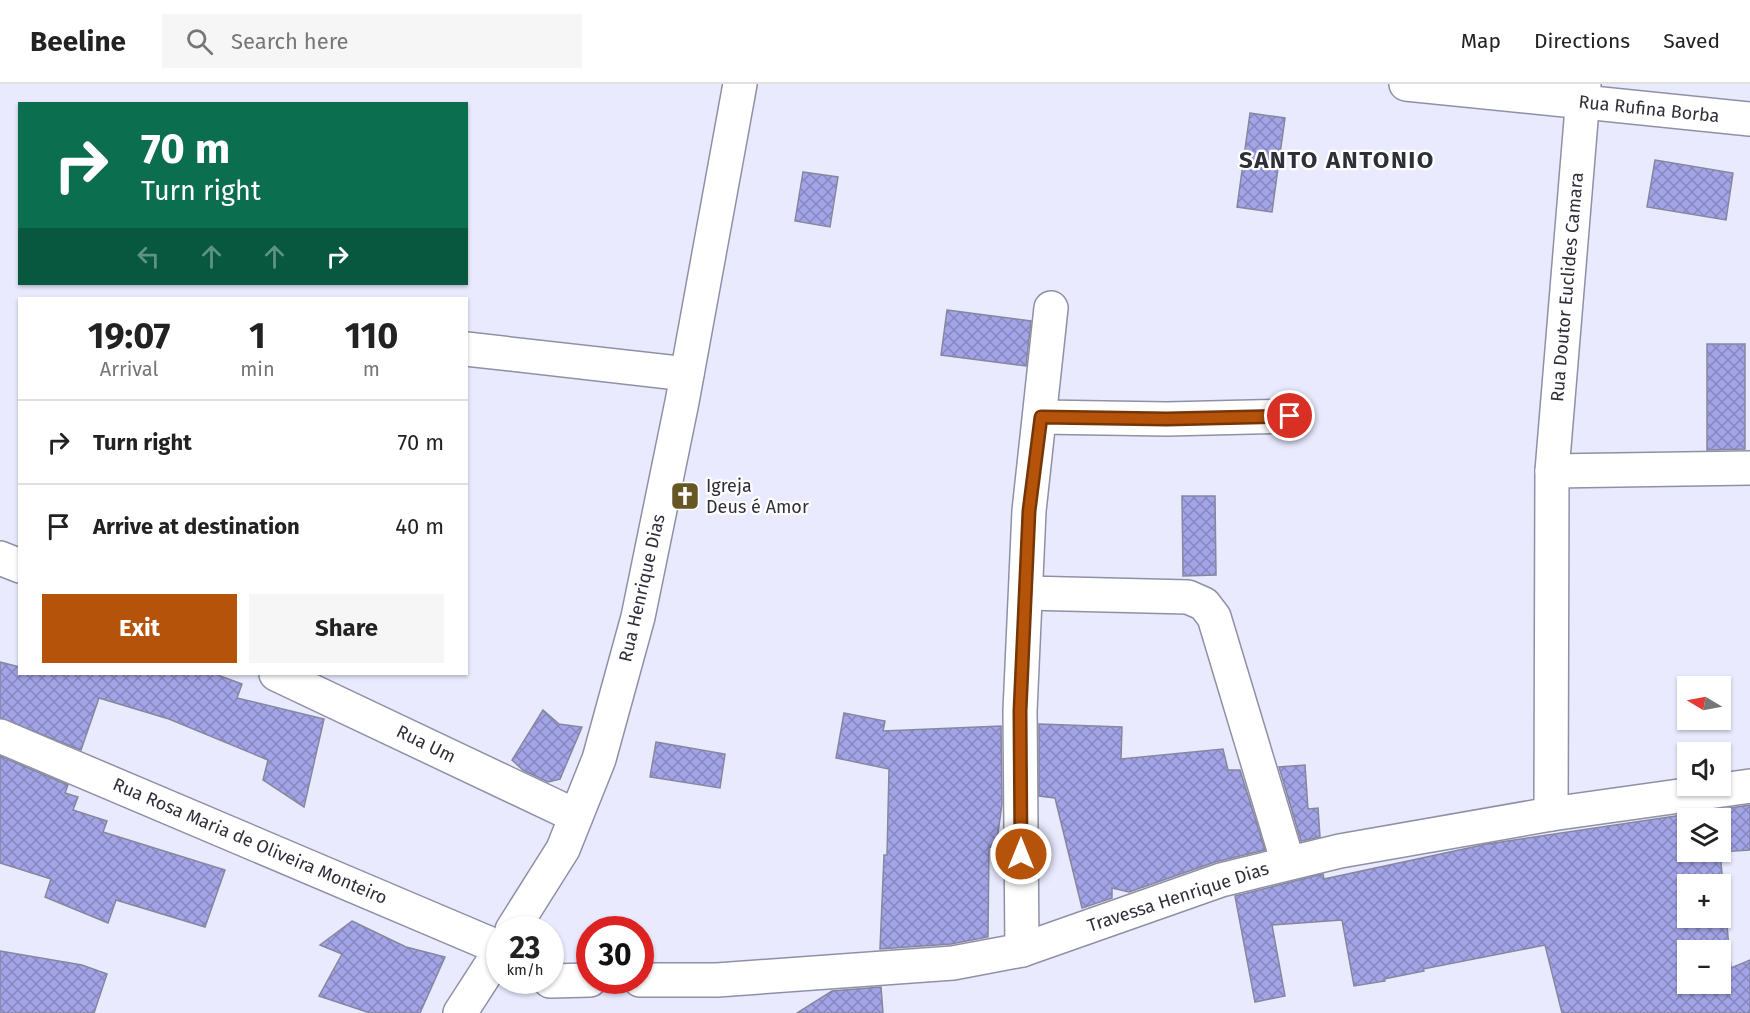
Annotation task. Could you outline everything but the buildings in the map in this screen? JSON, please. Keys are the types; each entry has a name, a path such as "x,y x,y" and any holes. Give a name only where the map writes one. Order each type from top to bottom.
{"street":[{"name":"Rua Henrique Dias","path":"521,916 563,849 599,759 638,617 687,374 740,84"},
{"name":"Rua Rufina Borba","path":"1406,84 1583,93 1750,119"},
{"name":"Rua Doutor Euclides Camara","path":"1551,814 1552,471 1583,93"},
{"path":"1022,950 1020,711 1029,511 1041,417 1051,308"},
{"path":"468,349 687,374"},
{"path":"1041,417 1167,419 1290,416"},
{"path":"1552,471 1750,468"},
{"path":"0,558 18,565"},
{"path":"1026,593 1188,597 1204,604 1214,617 1288,863"},
{"name":"Rua Um","path":"278,675 576,816"},
{"name":"Rua Rosa Maria de Oliveira Monteiro","path":"0,736 486,944"},
{"name":"Travessa Henrique Dias","path":"654,980 717,980 952,963 1022,950 1221,880 1340,851 1551,814 1750,786"},
{"path":"479,997 486,981"}],"place":[{"name":"Igreja Deus é Amor","path":"685,496"}],"district":[{"name":"SANTO ANTONIO","path":"1337,160"}],"route":[{"path":"1021,854 1020,711 1029,511 1041,417 1167,419 1290,416"}]}
